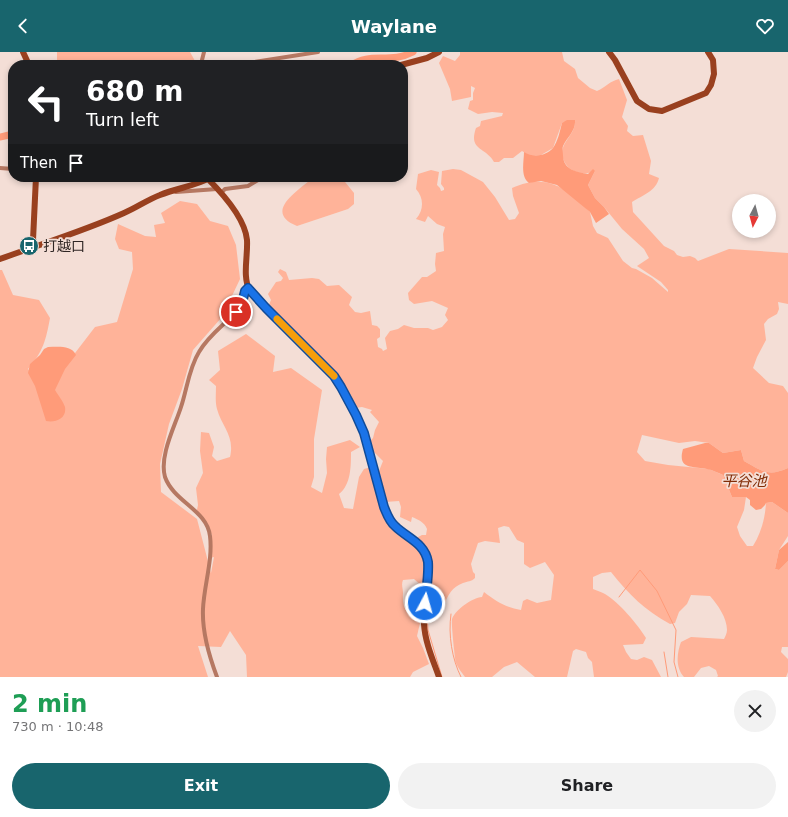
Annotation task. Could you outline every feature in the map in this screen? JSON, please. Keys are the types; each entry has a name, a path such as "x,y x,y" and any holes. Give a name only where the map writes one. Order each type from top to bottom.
{"street":[{"path":"267,60 318,52"},
{"path":"408,63 427,58 440,52"},
{"path":"609,52 615,60 637,101 648,109 662,110 706,92 711,85 714,74 714,60 708,52"},
{"path":"35,246 33,240 36,182"},
{"path":"0,260 98,224 124,213 159,195 202,182"},
{"path":"213,182 235,212 244,228 246,235 246,278 248,288 258,300 334,376 356,415 364,433 387,514 395,526 414,540 424,552 427,559 428,568 424,625 431,654 439,677"},
{"path":"172,190 172,192 219,191 225,189 242,188 255,182"},
{"path":"217,677 210,655 204,624 203,609 210,555 210,535 204,521 198,513 178,497 170,488 165,476 164,467 168,442 182,406 195,358 207,340 236,312 242,303 245,291 248,288"}],"shaded area":[{"path":"57,52 190,52 194,60 57,60"},
{"path":"460,52 562,52 564,61 575,69 578,78 590,88 597,91 619,79 627,100 622,117 628,126 627,131 633,136 643,135 651,161 649,174 659,178 652,189 645,195 632,202 633,212 664,246 674,251 677,255 683,257 690,256 698,261 729,249 788,253 788,304 778,302 779,309 777,314 768,319 764,324 766,340 753,368 769,383 783,386 788,393 788,468 781,471 765,472 744,461 741,450 723,453 709,443 695,441 679,443 642,435 637,452 645,461 709,469 723,475 732,497 746,497 744,510 737,527 740,536 747,546 753,546 758,536 764,520 766,503 772,502 788,513 788,536 779,550 775,569 779,570 788,561 788,647 782,647 781,652 788,659 788,672 786,677 717,677 716,670 709,666 701,668 694,677 684,677 678,664 681,642 691,637 724,639 727,625 722,612 716,603 710,596 691,595 687,604 679,612 675,623 670,624 638,601 624,588 611,572 602,573 593,577 593,589 604,593 616,602 633,620 646,638 643,644 623,645 631,659 637,660 644,657 652,660 661,677 594,677 592,662 588,658 586,652 576,649 573,651 567,677 535,677 517,662 504,667 492,677 465,677 456,663 455,655 452,619 457,611 469,602 482,597 484,592 501,604 521,610 523,601 527,599 537,603 551,600 554,575 545,562 530,568 524,564 524,543 517,540 509,527 504,526 498,528 500,543 485,541 478,543 471,564 475,578 453,589 444,605 435,607 430,585 431,568 429,557 416,538 426,535 427,529 423,523 415,518 412,517 411,522 400,517 401,507 399,501 385,502 381,491 379,471 383,461 372,450 369,442 373,438 379,422 370,412 372,410 362,407 355,408 347,394 268,307 271,300 268,294 276,282 281,281 283,278 278,272 280,269 286,272 289,280 312,278 319,279 327,286 339,285 352,297 349,305 355,312 361,313 370,311 372,325 377,326 380,329 380,337 377,339 378,347 383,351 387,349 385,338 390,331 398,329 404,325 414,328 428,328 433,330 442,327 448,320 445,315 448,308 432,301 414,304 409,300 408,293 422,277 427,277 436,271 436,253 444,251 443,234 445,227 437,224 428,216 425,222 416,219 422,208 422,200 416,189 418,174 431,170 439,172 437,185 441,191 444,190 441,184 442,171 453,169 461,170 483,182 495,197 509,220 515,219 519,213 512,188 535,182 545,182 564,189 590,212 593,226 597,233 608,238 623,261 632,268 652,278 668,292 661,282 637,266 649,258 644,249 622,229 595,198 588,185 595,171 580,173 574,171 566,164 562,153 564,145 573,130 575,120 562,123 553,148 541,155 530,156 522,151 513,158 504,158 499,162 494,162 491,157 476,145 474,135 476,128 480,126 481,121 502,116 503,113 492,112 478,114 468,109 470,101 473,100 475,88 471,86 471,97 452,101 450,89 439,63 443,56 455,61 460,55"},
{"path":"308,182 345,182 354,193 354,204 348,209 297,226 287,220 283,214 283,208 293,195"},
{"path":"180,201 197,204 210,221 228,226 236,245 240,279 222,317 193,350 182,389 169,424 160,464 161,492 197,519 211,573 214,557 211,558 212,535 197,510 198,505 196,488 203,473 200,451 201,432 209,433 214,447 212,456 217,461 230,457 231,443 216,406 216,386 209,380 220,370 218,351 246,334 275,356 273,372 291,368 322,390 314,439 314,477 311,487 322,493 327,473 327,447 350,440 360,447 351,452 348,480 346,486 339,494 344,508 353,509 359,477 364,469 371,467 383,512 421,551 426,565 423,587 414,579 403,580 403,604 406,611 420,623 417,636 429,664 413,672 410,677 247,677 246,655 230,631 221,647 198,646 208,677 0,677 0,270 2,270 13,295 39,300 50,318 43,345 37,357 28,369 59,419 65,409 52,391 62,370 95,327 117,322 133,269 132,252 119,249 115,239 118,224 145,236 156,237 154,225 165,223 161,213"}],"water":[{"path":"567,120 575,120 575,124 573,131 563,147 565,164 571,169 579,172 588,174 593,169 595,171 588,185 595,198 609,214 596,223 590,212 557,185 541,181 529,183 524,177 524,152 531,155 539,155 550,151 559,136 562,123"},
{"path":"48,347 68,348 76,355 65,369 55,390 65,407 64,415 56,421 46,421 35,386 28,373 30,364 44,349"},
{"name":"平谷池","path":"709,443 723,453 741,450 744,461 765,472 781,471 788,468 788,513 772,502 766,503 761,509 756,510 750,505 750,500 746,497 732,497 723,475 711,470 684,464 682,461 683,449"},
{"path":"788,542 788,561 779,570 775,569 779,550"}],"waterway":[{"path":"362,60 397,57 413,52"},
{"path":"0,137 8,135"},
{"path":"619,597 640,570 657,591 676,630 674,662 678,677"},
{"path":"451,614 450,630 452,647 455,663 461,677"},
{"path":"427,615 428,630 442,677"},
{"path":"664,652 668,677"}],"slow traffic":[{"path":"277,319 334,376"}],"place":[{"name":"打越口","path":"29,246"}],"route":[{"path":"236,312 242,303 245,291 248,288 250,292 334,376 356,415 364,433 384,507 390,520 400,531 420,546 427,559 428,576 425,603"}]}
